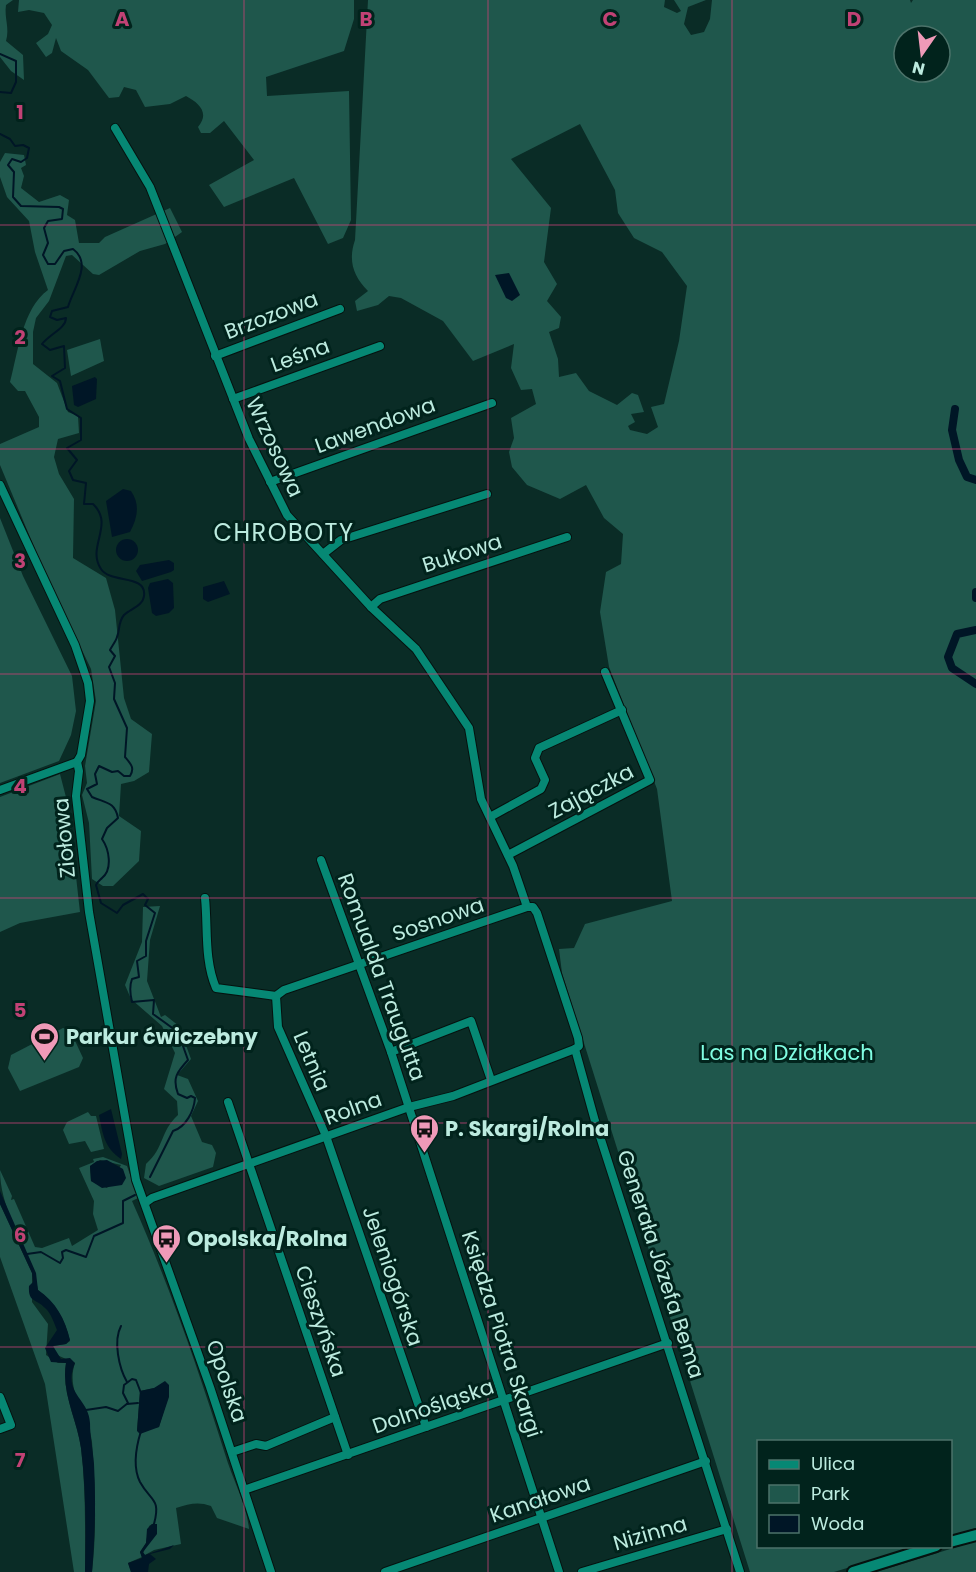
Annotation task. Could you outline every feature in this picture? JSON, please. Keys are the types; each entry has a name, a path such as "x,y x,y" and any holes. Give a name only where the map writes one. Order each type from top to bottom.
{"main road":[{"path":"952,1542 976,1535"},
{"path":"853,1572 930,1548"}],"street":[{"name":"Wrzosowa","path":"116,128 150,187 233,399 270,482 293,523 371,607 416,649 442,692 463,718 472,741 478,786 508,855 527,907"},
{"name":"Brzozowa","path":"215,356 340,309"},
{"name":"Leśna","path":"233,399 380,345"},
{"name":"Lawendowa","path":"270,482 492,403"},
{"name":"Ziołowa","path":"0,485 75,645 88,683 90,701 81,755 77,762 79,771 76,796 89,912 136,1180 143,1200"},
{"path":"323,554 341,540 487,494"},
{"name":"Bukowa","path":"371,607 380,599 567,537"},
{"name":"Zajączka","path":"508,855 650,780 605,672"},
{"path":"490,817 542,789 545,780 535,758 539,748 622,710"},
{"path":"0,790 77,762"},
{"name":"Romualda Traugutta","path":"321,860 361,965 409,1107"},
{"path":"205,898 209,936 208,967 216,988 276,996"},
{"name":"Sosnowa","path":"276,996 284,990 527,907"},
{"name":"Generała Józefa Bema","path":"527,907 535,909 539,918 578,1038 579,1046 575,1049 594,1122 668,1343 740,1572"},
{"name":"Letnia","path":"276,996 278,1027 326,1137"},
{"path":"391,1052 471,1021 491,1080"},
{"name":"Rolna","path":"143,1200 409,1107 453,1096 575,1049"},
{"name":"Cieszyńska","path":"228,1102 348,1455"},
{"name":"Księdza Piotra Skargi","path":"409,1107 559,1572"},
{"name":"Jeleniogórska","path":"326,1137 426,1427"},
{"name":"Opolska","path":"143,1200 232,1452 271,1572"},
{"name":"Dolnośląska","path":"244,1490 668,1343"},
{"path":"0,1397 10,1425 0,1429"},
{"path":"232,1452 256,1444 266,1446 335,1417"},
{"name":"Kanałowa","path":"385,1572 706,1461"},
{"name":"Nizinna","path":"582,1572 727,1529"}],"green space":[{"path":"0,0 13,0 6,5 6,41 23,55 24,80 11,71 0,57"},
{"path":"19,0 354,0 354,19 344,51 266,77 267,96 349,91 351,220 343,238 328,244 294,178 224,207 209,185 254,160 224,121 210,133 201,133 198,127 203,113 199,105 186,96 170,104 145,107 136,90 124,87 119,97 109,98 88,70 61,51 56,38 52,53 46,57 36,43 48,34 52,25 44,13 29,10 18,12"},
{"name":"Las na Działkach","path":"368,0 665,0 664,7 677,13 681,11 674,0 706,0 688,7 684,24 691,35 704,32 710,19 712,0 910,0 911,3 913,0 976,0 976,1528 952,1536 952,1440 757,1440 757,1548 913,1548 834,1572 750,1572 562,973 559,949 574,948 585,924 672,901 657,789 609,667 600,612 606,572 621,564 623,534 604,518 586,485 560,499 527,485 512,467 509,452 514,438 511,418 536,404 532,389 521,390 511,368 514,344 473,361 443,321 401,298 389,296 378,305 357,311 355,301 368,291 355,274 352,254 355,240","holes":["580,124 615,190 618,213 634,238 662,252 687,286 679,341 664,404 651,407 658,427 647,434 630,430 628,426 635,422 631,414 644,412 638,395 632,393 617,405 589,391 576,373 559,377 558,359 549,332 559,328 561,317 547,301 557,284 544,262 551,208 511,159"]},
{"path":"5,153 24,155 26,165 21,168 24,176 21,188 39,202 60,195 69,200 67,215 75,220 79,243 99,243 105,237 170,208 182,232 165,244 140,251 99,275 93,274 72,255 66,256 49,301 36,318 33,332 33,364 57,383 68,412 78,416 79,433 58,439 54,457 59,474 74,499 73,558 106,578 115,610 124,698 131,719 152,734 149,772 134,781 121,784 119,816 141,831 139,861 113,886 103,886 92,879 89,823 82,795 87,783 85,766 96,701 91,669 45,573 0,465 0,444 39,427 39,417 25,391 18,391 10,382 22,332 32,308 48,290 35,252 29,221 7,197 0,177 0,162"},
{"path":"100,339 104,361 71,376 67,350"},
{"path":"0,518 23,576 72,676 76,711 71,735 59,761 0,783"},
{"path":"60,774 68,805 80,912 20,923 0,932 0,797"},
{"path":"160,906 150,940 147,981 161,1017 165,1015 179,1026 191,1059 177,1075 188,1079 198,1101 191,1116 202,1142 212,1145 216,1153 213,1167 159,1186 144,1178 146,1164 156,1152 168,1128 178,1115 177,1101 164,1089 175,1053 162,1026 131,999 125,985 142,942 143,907"},
{"name":"Parkur ćwiczebny","path":"63,1028 70,1030 83,1058 79,1067 20,1091 8,1068 11,1055"},
{"path":"88,1112 91,1116 96,1116 104,1149 91,1152 85,1141 69,1144 63,1130 67,1122"},
{"path":"103,1157 127,1166 138,1198 132,1201 182,1326 242,1501 249,1529 217,1518 211,1506 206,1504 176,1508 181,1544 154,1550 145,1555 143,1553 156,1526 154,1523 149,1526 146,1543 140,1552 142,1557 128,1563 131,1572 92,1572 95,1507 92,1442 73,1384 75,1363 57,1355 53,1346 70,1341 59,1312 38,1290 1,1186 0,1170 12,1196 11,1200 14,1199 35,1247 42,1248 69,1238 72,1246 98,1230 93,1214 94,1201 79,1168 94,1162 93,1159","holes":["100,1160 121,1165 107,1188 91,1181 90,1166","169,1385 168,1397 159,1427 137,1431 140,1391"]},
{"path":"0,1204 32,1273 32,1302 48,1324 46,1355 58,1363 66,1363 66,1385 83,1463 85,1572 74,1572 45,1384 0,1257"},
{"path":"976,1541 976,1572 876,1572"}],"water":[{"path":"509,273 520,295 512,301 506,298 495,275"},
{"path":"95,377 97,379 96,399 78,407 74,405 72,386"},
{"path":"123,489 131,491 134,496 137,506 135,521 130,532 112,537 106,501"},
{"path":"127,539 135,542 138,550 135,558 127,561 119,558 116,550 119,542"},
{"path":"169,560 174,563 174,570 171,572 142,581 136,571 140,565"},
{"path":"168,579 173,583 174,608 169,613 156,616 152,613 148,588 150,583"},
{"path":"224,581 230,594 208,602 203,599 203,587"},
{"path":"111,1109 122,1154 121,1159 108,1145 100,1122 99,1115"},
{"path":"107,1160 123,1169 126,1178 122,1185 102,1188 91,1181 90,1166 97,1161"},
{"path":"0,1191 36,1273 38,1290 55,1306 65,1325 70,1340 66,1344 53,1346 61,1359 70,1358 75,1363 72,1382 89,1415 95,1491 92,1572 85,1572 83,1463 66,1385 66,1363 51,1362 45,1348 57,1330 47,1310 31,1298 29,1286 33,1282 32,1273 0,1204"},
{"path":"165,1381 169,1385 169,1397 159,1427 140,1434 137,1431 140,1391 154,1388"},
{"path":"152,1524 157,1524 157,1534 143,1552 145,1555 174,1545 170,1549 150,1554 156,1559 149,1564 148,1572 131,1572 128,1563 142,1558 140,1552 146,1543 147,1529"}],"waterway":[{"path":"0,54 16,61 16,82 11,93 0,92"},
{"path":"0,134 10,139 15,146 23,145 29,148 27,158 21,162 12,159 8,165 14,172 13,197 21,206 63,209 62,219 48,221 44,228 48,243 43,255 48,264 55,264 64,251 73,249 79,255 82,269 68,307 52,311 50,317 57,320 66,318 65,322 42,344 50,350 64,346 65,368 52,376 60,381 67,409 81,418 81,440 67,448 77,460 69,471 73,480 86,483 84,504 93,504 99,512 101,528 97,561 106,574 134,582 143,589 143,599 122,618 118,634 110,650 115,656 109,667 115,683 114,699 127,728 125,757 132,766 132,771 130,776 124,776 118,771 112,772 99,766 95,774 97,784 87,789 92,797 112,806 118,818 107,828 102,839 108,853 109,864 108,870 96,885 101,903 117,913 123,905 143,894 148,899 145,905 155,913 146,941 146,956 137,961 139,977 132,979 131,982 132,1002 154,1000 153,1014 178,1032 188,1060 177,1075 176,1088 178,1094 187,1098 191,1096 195,1098 188,1118 182,1126 173,1131 150,1177"},
{"path":"955,409 952,430 959,460 967,477 976,480"},
{"path":"976,592 976,598"},
{"path":"976,630 957,634 948,657 952,668 976,684"},
{"path":"27,1254 41,1252 60,1263 63,1258 62,1252 66,1250 86,1257 94,1236 123,1223 123,1201 135,1195"},
{"path":"121,1326 117,1339 118,1354 127,1382"},
{"path":"86,1410 106,1407 118,1411 128,1403 123,1393 124,1385 132,1379 136,1380 141,1393"},
{"path":"127,1404 138,1403"},
{"path":"141,1431 135,1463 140,1482 156,1505 154,1524"}],"place":[{"name":"Parkur ćwiczebny","path":"45,1062"},
{"name":"P. Skargi/Rolna","path":"424,1154"},
{"name":"Opolska/Rolna","path":"166,1264"}],"district":[{"name":"CHROBOTY","path":"284,532"}]}
